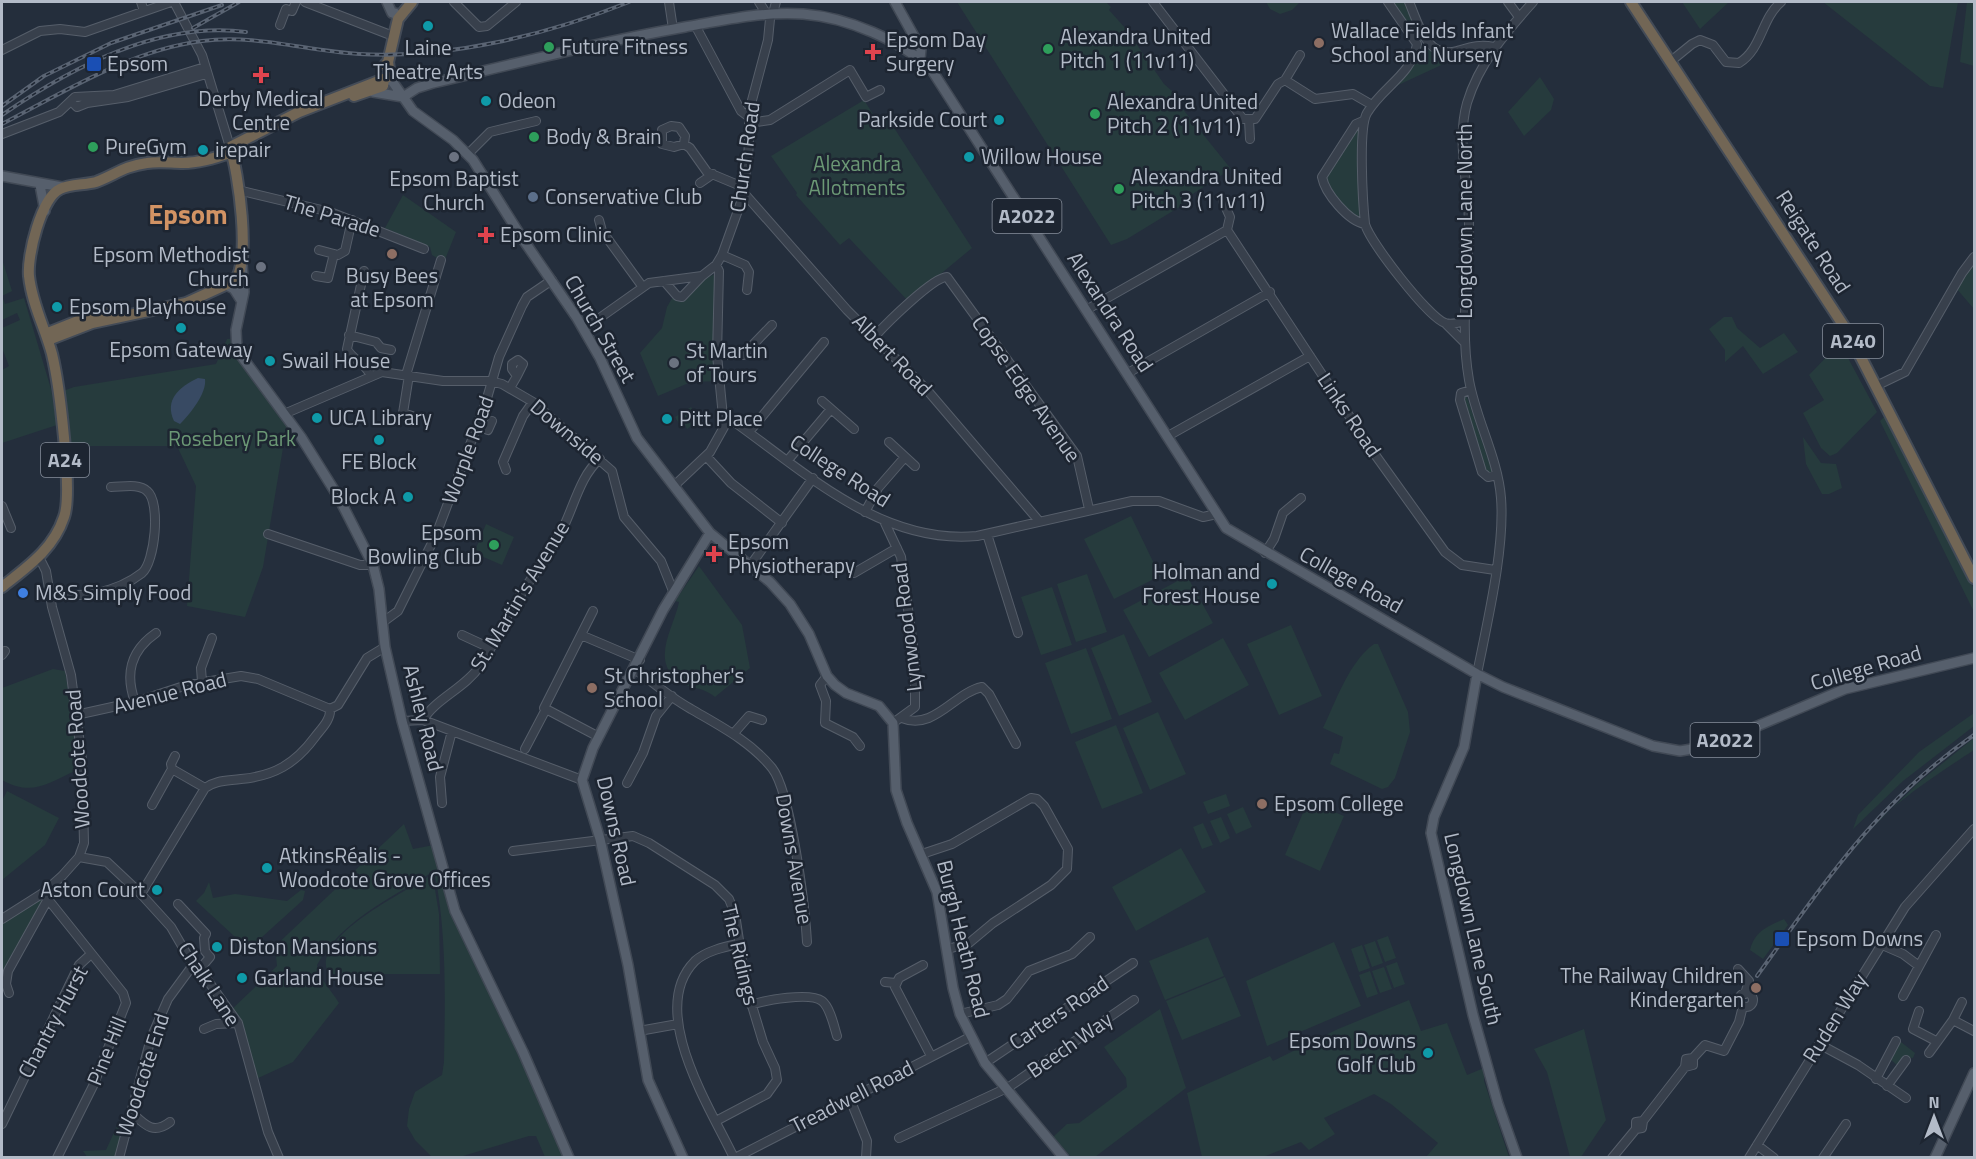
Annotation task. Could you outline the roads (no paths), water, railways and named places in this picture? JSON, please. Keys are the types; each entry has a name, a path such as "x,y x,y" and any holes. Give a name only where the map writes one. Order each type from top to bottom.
{"highway":[{"path":"373,92 382,86 384,79 390,76 388,62 397,16 412,2"},
{"name":"Reigate Road","path":"1631,2 1849,334 1974,578"},
{"name":"A24","path":"232,152 299,112 384,79"},
{"name":"A24","path":"2,587 39,557 59,529 67,504 62,418 52,356 33,301 28,263 30,251 51,197 62,188 95,182 116,170 142,163 195,162 232,152 302,117 345,99 373,92"},
{"name":"Ashley Road","path":"232,152 238,190 241,269"},
{"path":"47,337 104,316 186,303 226,285 241,269"},
{"path":"47,337 71,332 104,316"},
{"path":"52,356 71,332"}],"main road":[{"path":"387,2 397,16"},
{"path":"393,2 397,16"},
{"path":"895,2 921,49 920,59"},
{"name":"A2022","path":"403,97 417,88 432,83 606,41 770,13"},
{"name":"Alexandra Road","path":"770,13 809,14 846,21 920,59 933,72 1217,514"},
{"name":"Church Street","path":"384,79 390,89 403,97 413,111 468,154 582,326 603,364 634,433 710,533"},
{"path":"373,92 403,97"},
{"path":"2,176 62,188"},
{"path":"41,185 51,197"},
{"path":"41,185 45,211"},
{"name":"Ashley Road","path":"241,269 244,274 235,336 237,350 284,414 339,498 373,566 385,646 402,721 455,911 523,1052 570,1158"},
{"path":"226,285 234,289 241,300"},
{"name":"College Road","path":"1217,514 1230,532 1477,674 1503,687 1653,746 1680,750 1710,746 1845,688 1974,658"},
{"path":"710,533 777,588 799,616 827,676 841,690 879,706 893,723"},
{"name":"Downs Road","path":"682,1158 648,1080 600,839 582,780 587,761 599,736 674,591 710,533"},
{"name":"Longdown Lane South","path":"1477,674 1464,747 1434,817 1431,833 1473,1015 1516,1158"},
{"name":"Burgh Heath Road","path":"893,723 896,790 907,823 937,892 948,950 952,988 960,1014 985,1063 1064,1158"},
{"path":"1935,1158 1974,1073"}],"street":[{"path":"141,2 144,11"},
{"path":"2,50 40,31 60,29 85,32 172,2 199,48 232,152"},
{"path":"280,25 286,9 292,11 296,2"},
{"path":"305,2 393,36"},
{"path":"454,2 476,26 482,27 516,2"},
{"path":"669,2 674,29"},
{"name":"Church Road","path":"716,265 737,217 748,159 749,120 766,51 770,13 759,2"},
{"path":"770,13 776,2"},
{"path":"1153,2 1239,115 1249,120"},
{"path":"1388,2 1417,44"},
{"path":"1410,2 1428,44 1438,51 1451,52 1476,45 1494,47"},
{"path":"1508,2 1519,17"},
{"name":"Longdown Lane North","path":"1477,674 1495,570 1502,510 1497,475 1471,390 1464,343 1469,226 1464,126 1474,83 1494,47 1533,2"},
{"path":"1671,62 1700,40 1713,45 1726,62 1739,63 1757,44 1769,14 1781,2"},
{"path":"695,25 741,111 749,120 770,120 850,70 866,97 880,90"},
{"path":"1417,44 1428,44"},
{"path":"1417,44 1409,67 1372,105 1363,121 1365,224 1371,240 1430,313 1445,323 1464,343"},
{"path":"1249,120 1258,116 1278,84 1285,80 1300,55"},
{"path":"2,134 59,112 72,102 78,107 90,102 115,100 206,70"},
{"path":"1285,80 1315,99 1353,94 1372,105"},
{"path":"1249,120 1250,139"},
{"path":"468,154 490,132 536,121"},
{"path":"1363,121 1356,124 1322,177 1323,184 1351,218 1365,224"},
{"path":"684,144 690,148 703,168 743,190"},
{"path":"700,183 713,174"},
{"name":"The Parade","path":"238,190 330,212 424,249"},
{"name":"Albert Road","path":"743,190 833,294 927,390 1039,520"},
{"path":"1086,310 1227,230 1230,217 1223,201"},
{"path":"319,250 341,255 345,251 352,220"},
{"path":"599,220 603,231 642,286"},
{"name":"Links Road","path":"1227,230 1270,292 1371,449 1445,552 1462,565 1495,570"},
{"path":"316,276 328,278 334,254"},
{"path":"722,255 745,265 749,272 747,290"},
{"path":"1876,386 1905,372 1962,273 1974,257"},
{"path":"412,416 403,413 408,375 441,260"},
{"path":"664,281 677,296 682,297 716,265 719,271 717,355 725,420 722,433 706,456 675,485"},
{"path":"364,271 349,335 348,351 364,363 371,376"},
{"path":"582,326 594,322 642,286 702,276"},
{"name":"Copse Edge Avenue","path":"874,336 927,289 941,278 947,277 1078,458 1089,509"},
{"name":"Worple Road","path":"382,622 398,611 438,531 489,393 499,357 524,300 552,279"},
{"path":"1128,373 1270,292"},
{"path":"1445,323 1464,321"},
{"path":"717,355 742,355 772,325"},
{"path":"349,335 375,342 381,348 391,350"},
{"path":"749,432 824,342"},
{"path":"1167,436 1310,356"},
{"path":"284,414 382,372 443,381 493,381"},
{"path":"510,388 517,376"},
{"name":"Downside","path":"493,381 533,402 600,459 614,474 624,517 661,561 674,591"},
{"path":"474,382 486,388 489,393"},
{"name":"Longdown Lane North","path":"1471,390 1461,393 1460,400 1482,472 1488,477 1497,475"},
{"path":"822,401 854,429"},
{"path":"506,470 503,462 523,416 533,402"},
{"path":"788,460 831,409"},
{"name":"College Road","path":"725,420 733,420 813,478 885,523 940,536 987,534 1089,509 1144,501 1172,504 1203,517 1217,514"},
{"path":"477,426 488,430 492,421"},
{"path":"889,442 915,466"},
{"path":"706,456 731,483 782,523"},
{"path":"865,512 878,488 905,458"},
{"name":"St. Martin's Avenue","path":"423,720 430,710 471,678 510,611 541,567 591,469 600,459"},
{"path":"750,566 813,478"},
{"path":"50,595 100,594 138,576 150,563 155,507 152,496 138,487 111,487"},
{"path":"1265,553 1274,539 1282,513 1300,498"},
{"path":"2,506 12,528"},
{"name":"Lynwood Road","path":"885,523 901,557 916,683 915,707 893,723"},
{"path":"268,534 360,565 373,566"},
{"path":"987,534 1018,633"},
{"path":"854,573 897,548"},
{"name":"Woodcote Road","path":"39,557 46,571 71,675 84,791 82,818 84,843 79,857"},
{"path":"525,749 593,611"},
{"path":"135,702 128,682 130,666 136,652 156,633"},
{"name":"Downs Avenue","path":"581,634 637,665 672,696 734,733 765,761 780,783 805,908 807,942"},
{"path":"462,635 490,648"},
{"path":"202,682 201,668 212,638"},
{"path":"141,894 205,788 220,781 267,776 293,762 322,728 330,716 330,709 338,705 367,658 385,646"},
{"path":"827,676 820,685 825,701 825,723 853,737 861,746"},
{"name":"Avenue Road","path":"76,715 135,702 202,682 231,677 254,678 330,709"},
{"path":"902,718 915,721 928,718 982,687 986,690 1016,744"},
{"path":"627,783 643,753 656,716 672,696"},
{"path":"545,711 599,736"},
{"path":"734,733 749,716 762,720"},
{"path":"402,721 423,720 582,780"},
{"path":"442,803 440,777 453,732"},
{"path":"152,805 172,769 171,764 175,756"},
{"path":"172,769 205,788"},
{"path":"922,854 952,844 1031,798 1037,799 1044,806 1068,849 1067,869 1056,881 993,922 969,943 948,950"},
{"name":"Ruden Way","path":"1749,1158 1905,907 1974,829"},
{"name":"The Ridings","path":"513,851 625,836 640,838 720,888 729,899 735,914 738,944 751,1005 763,1042 775,1068 777,1080 767,1094 716,1121"},
{"path":"9,993 6,984 8,971 46,896 79,857"},
{"name":"Chalk Lane","path":"79,857 107,862 141,894 171,927 196,967 238,1023 268,1132 279,1158"},
{"path":"2,919 46,896"},
{"name":"Pine Hill","path":"46,896 123,993 126,1003 93,1086 57,1158"},
{"path":"178,904 206,934 205,951 210,957 196,967"},
{"path":"1903,996 1936,934"},
{"path":"960,1014 998,1005 1012,994 1029,971 1072,954 1090,937"},
{"path":"735,1158 696,1079 678,1024 679,991 690,968 709,953 738,944"},
{"path":"1880,944 1904,954 1919,966"},
{"name":"Chantry Hurst","path":"2,1124 79,965 91,954"},
{"name":"Carters Road","path":"985,1063 1132,963"},
{"path":"885,982 896,983 923,965"},
{"name":"Woodcote End","path":"120,1158 151,1038 173,990 196,967"},
{"path":"1612,1158 1636,1129 1636,1122 1643,1121 1685,1067 1686,1059 1693,1058 1706,1045 1724,1051 1739,1022 1743,1006 1739,1000 1745,993 1749,981 1738,969"},
{"path":"896,983 931,1056"},
{"path":"751,1005 776,999 817,998 825,1005 837,1035"},
{"name":"Beech Way","path":"899,1138 1005,1088 1134,1000"},
{"path":"1929,1053 1936,1041 1941,1039 1962,1002"},
{"path":"1920,1011 1913,1029 1936,1041"},
{"path":"1953,1020 1974,1031"},
{"path":"204,1029 216,1024 238,1023"},
{"path":"639,1031 678,1024"},
{"name":"Treadwell Road","path":"735,1158 970,1036"},
{"path":"1876,1079 1896,1041"},
{"path":"1819,1044 1858,1065 1906,1098"},
{"path":"1887,1086 1892,1083 1906,1060"},
{"path":"850,1099 867,1141 866,1158"},
{"path":"131,1112 153,1129 161,1129 170,1122"},
{"path":"1823,1158 1846,1124"},
{"path":"1757,1145 1774,1158"}],"water":[{"path":"198,378 205,379 201,397 180,424 174,421 171,413 172,401 179,390"}],"railway":[{"path":"193,28 239,2"},
{"path":"2,124 99,74 150,53 176,46 222,39 261,41 359,54 428,53 531,34 565,25 629,2"},
{"path":"2,106 44,76 111,43 222,5"},
{"path":"2,115 57,80 118,51 181,34 213,30 246,32"},
{"path":"1757,976 1830,876 1881,816 1909,788 1974,735"}],"place":[{"name":"Laine Theatre Arts","path":"428,26"},
{"name":"Wallace Fields Infant School and Nursery","path":"1319,43"},
{"name":"Future Fitness","path":"549,47"},
{"name":"Alexandra United Pitch 1 (11v11)","path":"1048,49"},
{"name":"Epsom Day Surgery","path":"873,52"},
{"name":"Epsom","path":"94,64"},
{"name":"Derby Medical Centre","path":"261,75"},
{"name":"Odeon","path":"486,101"},
{"name":"Alexandra United Pitch 2 (11v11)","path":"1095,114"},
{"name":"Parkside Court","path":"999,120"},
{"name":"Body & Brain","path":"534,137"},
{"name":"PureGym","path":"93,147"},
{"name":"irepair","path":"203,150"},
{"name":"Epsom Baptist Church","path":"454,157"},
{"name":"Willow House","path":"969,157"},
{"name":"Alexandra United Pitch 3 (11v11)","path":"1119,189"},
{"name":"Conservative Club","path":"533,197"},
{"name":"Epsom Clinic","path":"486,235"},
{"name":"Busy Bees at Epsom","path":"392,254"},
{"name":"Epsom Methodist Church","path":"261,267"},
{"name":"Epsom Playhouse","path":"57,307"},
{"name":"Epsom Gateway","path":"181,328"},
{"name":"Swail House","path":"270,361"},
{"name":"St Martin of Tours","path":"674,363"},
{"name":"UCA Library","path":"317,418"},
{"name":"Pitt Place","path":"667,419"},
{"name":"FE Block","path":"379,440"},
{"name":"Block A","path":"408,497"},
{"name":"Epsom Bowling Club","path":"494,545"},
{"name":"Epsom Physiotherapy","path":"714,554"},
{"name":"Holman and Forest House","path":"1272,584"},
{"name":"M&S Simply Food","path":"23,593"},
{"name":"St Christopher's School","path":"592,688"},
{"name":"Epsom College","path":"1262,804"},
{"name":"AtkinsRéalis - Woodcote Grove Offices","path":"267,868"},
{"name":"Aston Court","path":"157,890"},
{"name":"Epsom Downs","path":"1782,939"},
{"name":"Diston Mansions","path":"217,947"},
{"name":"Garland House","path":"242,978"},
{"name":"The Railway Children Kindergarten","path":"1756,988"},
{"name":"Epsom Downs Golf Club","path":"1428,1053"}],"district":[{"name":"Epsom","path":"188,215"}],"park label":[{"name":"Alexandra Allotments","path":"857,176"},
{"name":"Rosebery Park","path":"232,439"}]}
